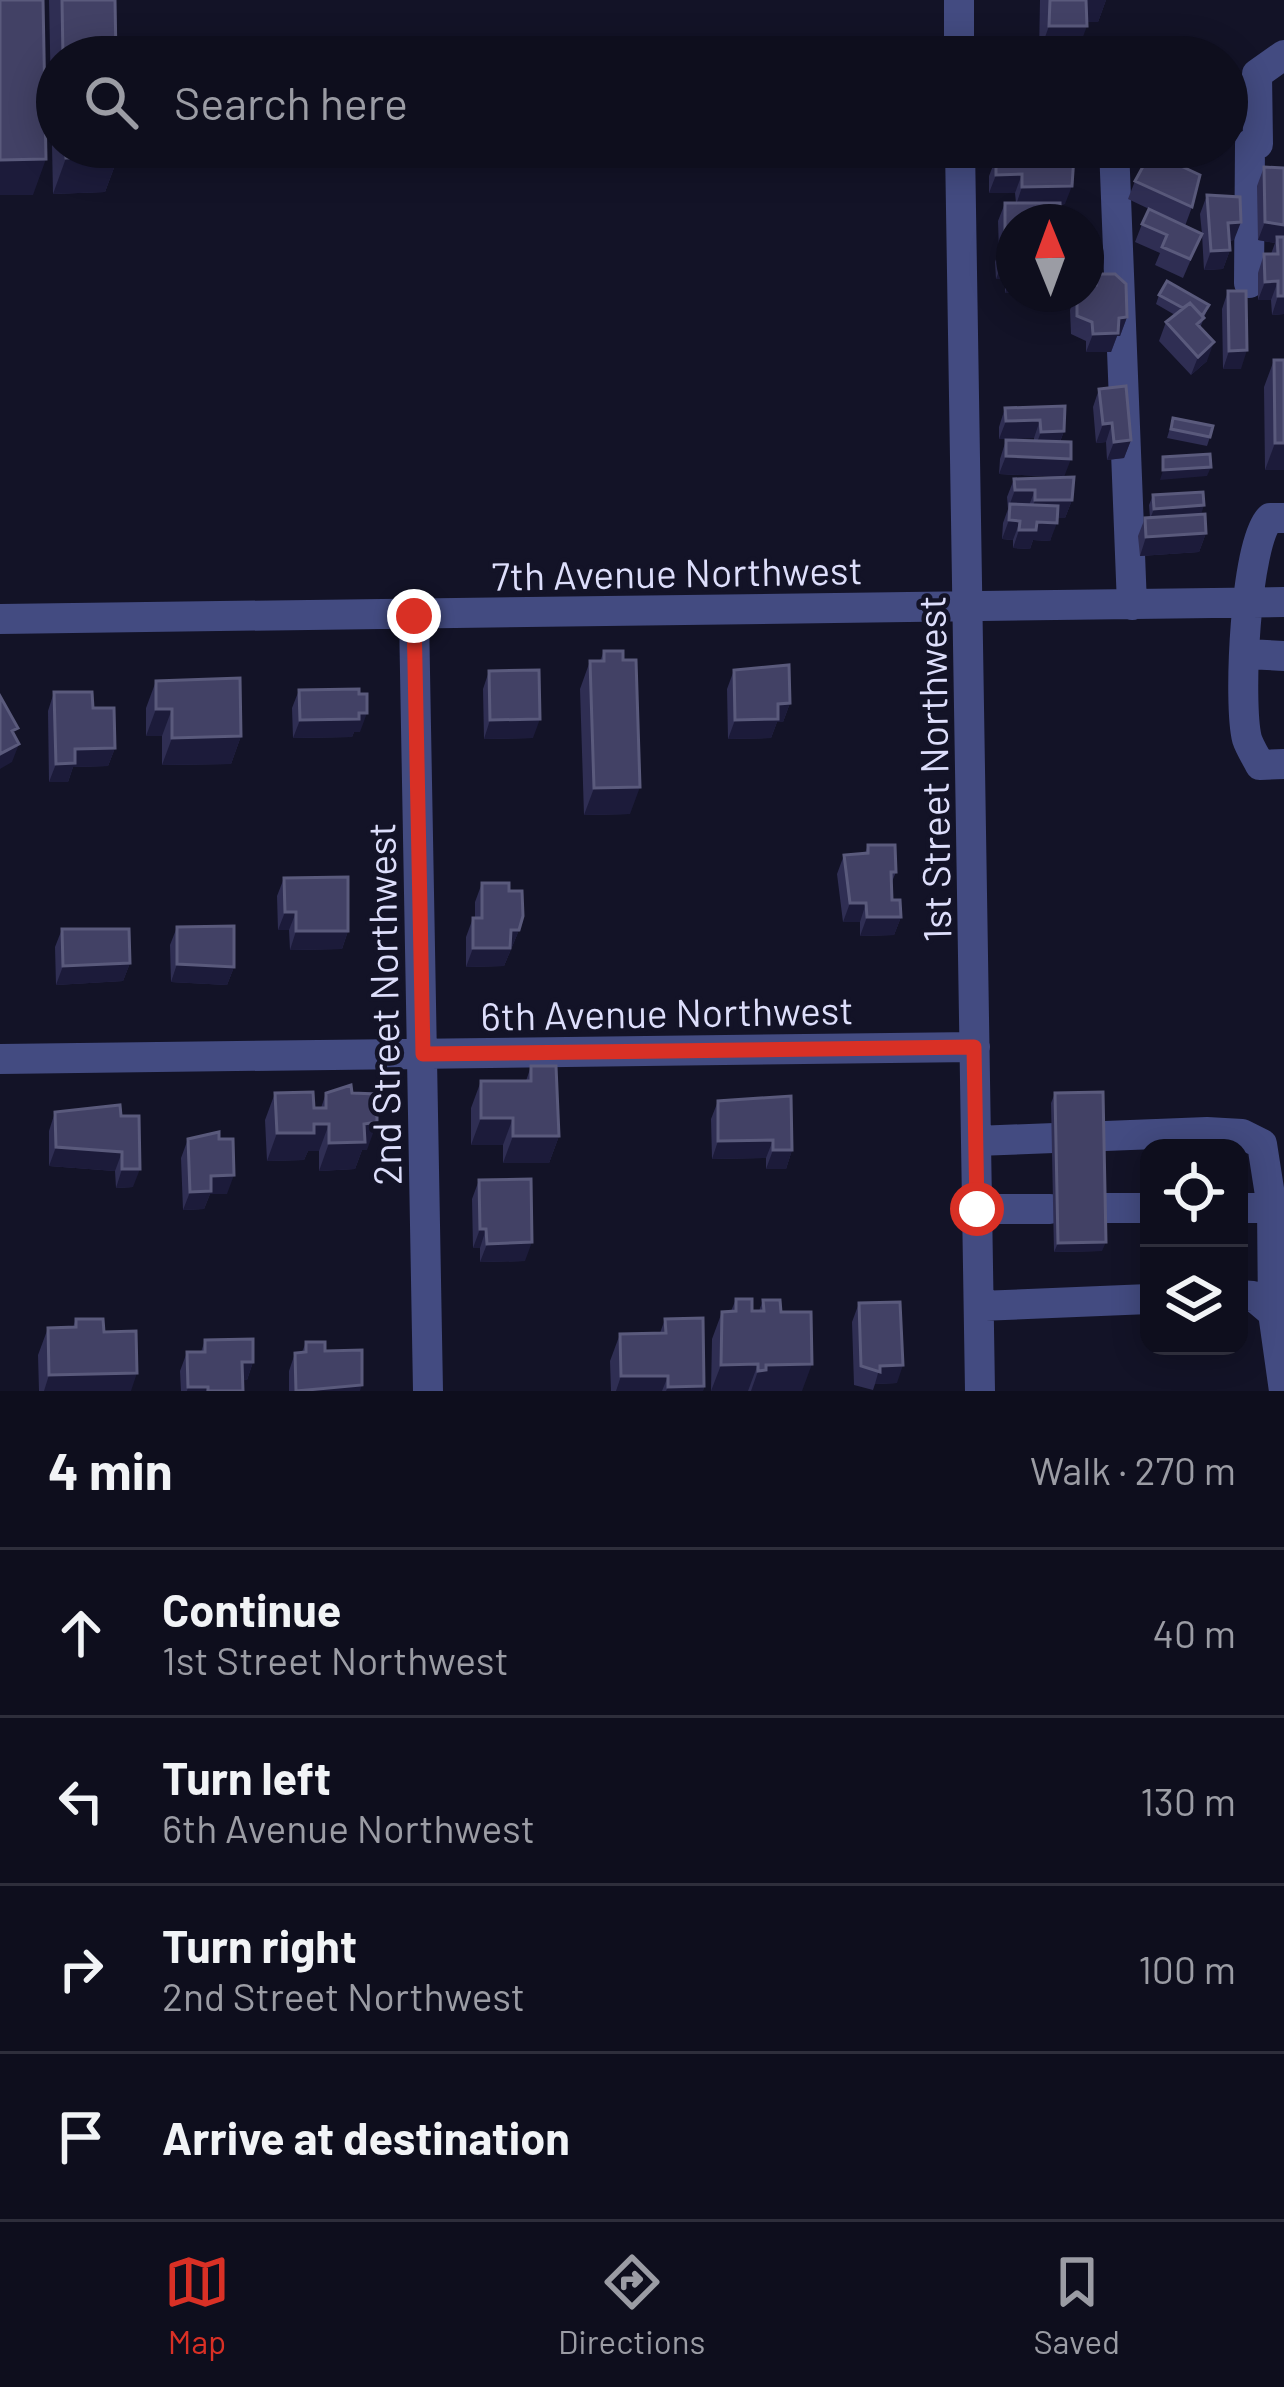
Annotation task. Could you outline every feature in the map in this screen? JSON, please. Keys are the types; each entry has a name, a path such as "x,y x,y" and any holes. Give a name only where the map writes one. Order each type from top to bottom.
{"street":[{"path":"959,0 959,36"},
{"path":"1249,283 1257,74 1284,55"},
{"name":"1st Street Northwest","path":"961,168 980,1391"},
{"path":"1115,168 1132,604"},
{"path":"1284,518 1270,518 1260,528 1247,602 1246,738 1260,765 1284,764"},
{"name":"7th Avenue Northwest","path":"0,619 1284,602"},
{"name":"2nd Street Northwest","path":"414,616 428,1391"},
{"path":"1247,654 1284,656"},
{"name":"6th Avenue Northwest","path":"0,1059 974,1047"},
{"path":"976,1142 1207,1132 1242,1134 1273,1144 1269,1160 1273,1313 1284,1391"},
{"path":"1102,1208 1140,1208"},
{"path":"1248,1208 1272,1208"},
{"path":"977,1209 1050,1210"},
{"path":"1248,1296 1273,1313"},
{"path":"979,1306 1140,1299"}],"building":[{"path":"0,0 43,0 44,36 36,36 36,159 0,160"},
{"path":"62,0 115,0 116,36 63,36"},
{"path":"1050,0 1086,0 1087,26 1049,26"},
{"path":"1264,167 1284,168 1284,225 1265,222"},
{"path":"996,168 1073,168 1072,186 1022,187 1022,174 996,175"},
{"path":"1142,168 1185,168 1200,175 1192,207 1135,181"},
{"path":"1207,195 1240,197 1241,222 1228,223 1230,250 1211,251"},
{"path":"1149,209 1202,234 1190,259 1162,247 1167,235 1142,224"},
{"path":"1277,237 1284,237 1284,296 1278,296 1278,281 1265,282 1264,254 1278,254"},
{"path":"1104,274 1115,274 1126,284 1127,317 1119,318 1118,333 1093,334 1092,322 1077,312 1104,312"},
{"path":"1167,281 1209,305 1202,316 1190,303 1183,308 1159,295"},
{"path":"1228,291 1246,291 1247,350 1229,351"},
{"path":"1190,303 1204,318 1197,324 1214,342 1198,357 1166,322"},
{"path":"1274,360 1284,360 1284,443 1275,443"},
{"path":"1126,386 1131,440 1114,442 1112,423 1103,424 1099,389"},
{"path":"1065,406 1064,431 1041,432 1040,420 1006,421 1005,408"},
{"path":"1173,418 1213,426 1210,437 1171,429"},
{"path":"1006,440 1071,442 1071,459 1006,456"},
{"path":"1210,454 1211,467 1163,470 1163,457"},
{"path":"1074,477 1072,500 1035,500 1035,490 1015,490 1014,479"},
{"path":"1203,492 1204,505 1154,509 1153,495"},
{"path":"1010,504 1058,506 1057,523 1037,522 1036,530 1019,530 1020,521 1009,520"},
{"path":"1205,514 1206,533 1146,537 1145,518"},
{"path":"604,651 623,651 623,660 636,660 640,787 594,788 590,661 604,661"},
{"path":"789,665 790,703 778,704 778,719 735,720 734,670"},
{"path":"539,670 540,719 490,720 489,671"},
{"path":"240,678 241,736 172,738 172,709 156,709 156,681"},
{"path":"359,689 359,694 367,694 367,713 359,713 359,719 300,720 299,690"},
{"path":"54,692 92,692 93,708 114,708 115,748 75,749 75,763 56,764"},
{"path":"0,696 18,728 12,731 19,744 0,754"},
{"path":"868,845 895,845 892,900 900,900 901,917 867,917 866,903 850,903 844,855 868,853"},
{"path":"348,877 348,931 296,931 296,912 285,912 284,878"},
{"path":"482,883 509,883 509,891 522,891 523,916 519,930 511,930 510,948 473,948 473,918 482,918"},
{"path":"234,926 234,967 177,964 177,927"},
{"path":"62,929 129,929 130,963 63,966"},
{"path":"531,1066 556,1066 559,1136 513,1136 513,1118 481,1118 481,1081 531,1081"},
{"path":"351,1085 352,1093 377,1094 377,1122 364,1124 365,1142 329,1143 329,1124 314,1124 314,1133 277,1133 275,1093 313,1092 314,1108 326,1108 326,1093"},
{"path":"1103,1092 1106,1242 1058,1243 1055,1093"},
{"path":"791,1096 792,1150 773,1150 773,1140 718,1141 718,1101"},
{"path":"120,1105 121,1116 139,1116 140,1169 122,1169 122,1152 56,1147 55,1112"},
{"path":"219,1132 219,1139 233,1139 234,1175 211,1176 211,1191 190,1192 188,1139"},
{"path":"531,1179 532,1242 487,1244 486,1229 480,1229 479,1180"},
{"path":"736,1299 752,1299 752,1311 764,1311 763,1300 780,1300 781,1312 811,1312 812,1364 766,1365 766,1370 758,1371 758,1364 721,1365 722,1312 736,1311"},
{"path":"900,1302 903,1365 880,1366 880,1372 861,1366 859,1303"},
{"path":"703,1318 704,1386 668,1387 668,1376 621,1376 620,1334 666,1333 665,1319"},
{"path":"76,1319 103,1319 104,1332 136,1331 137,1373 49,1375 48,1328 76,1327"},
{"path":"253,1339 253,1362 242,1362 243,1391 188,1387 187,1352 205,1352 205,1340"},
{"path":"306,1342 325,1342 325,1351 362,1350 362,1385 296,1391 295,1353 306,1352"}],"route":[{"path":"414,616 423,1054 974,1047 977,1209"}]}
